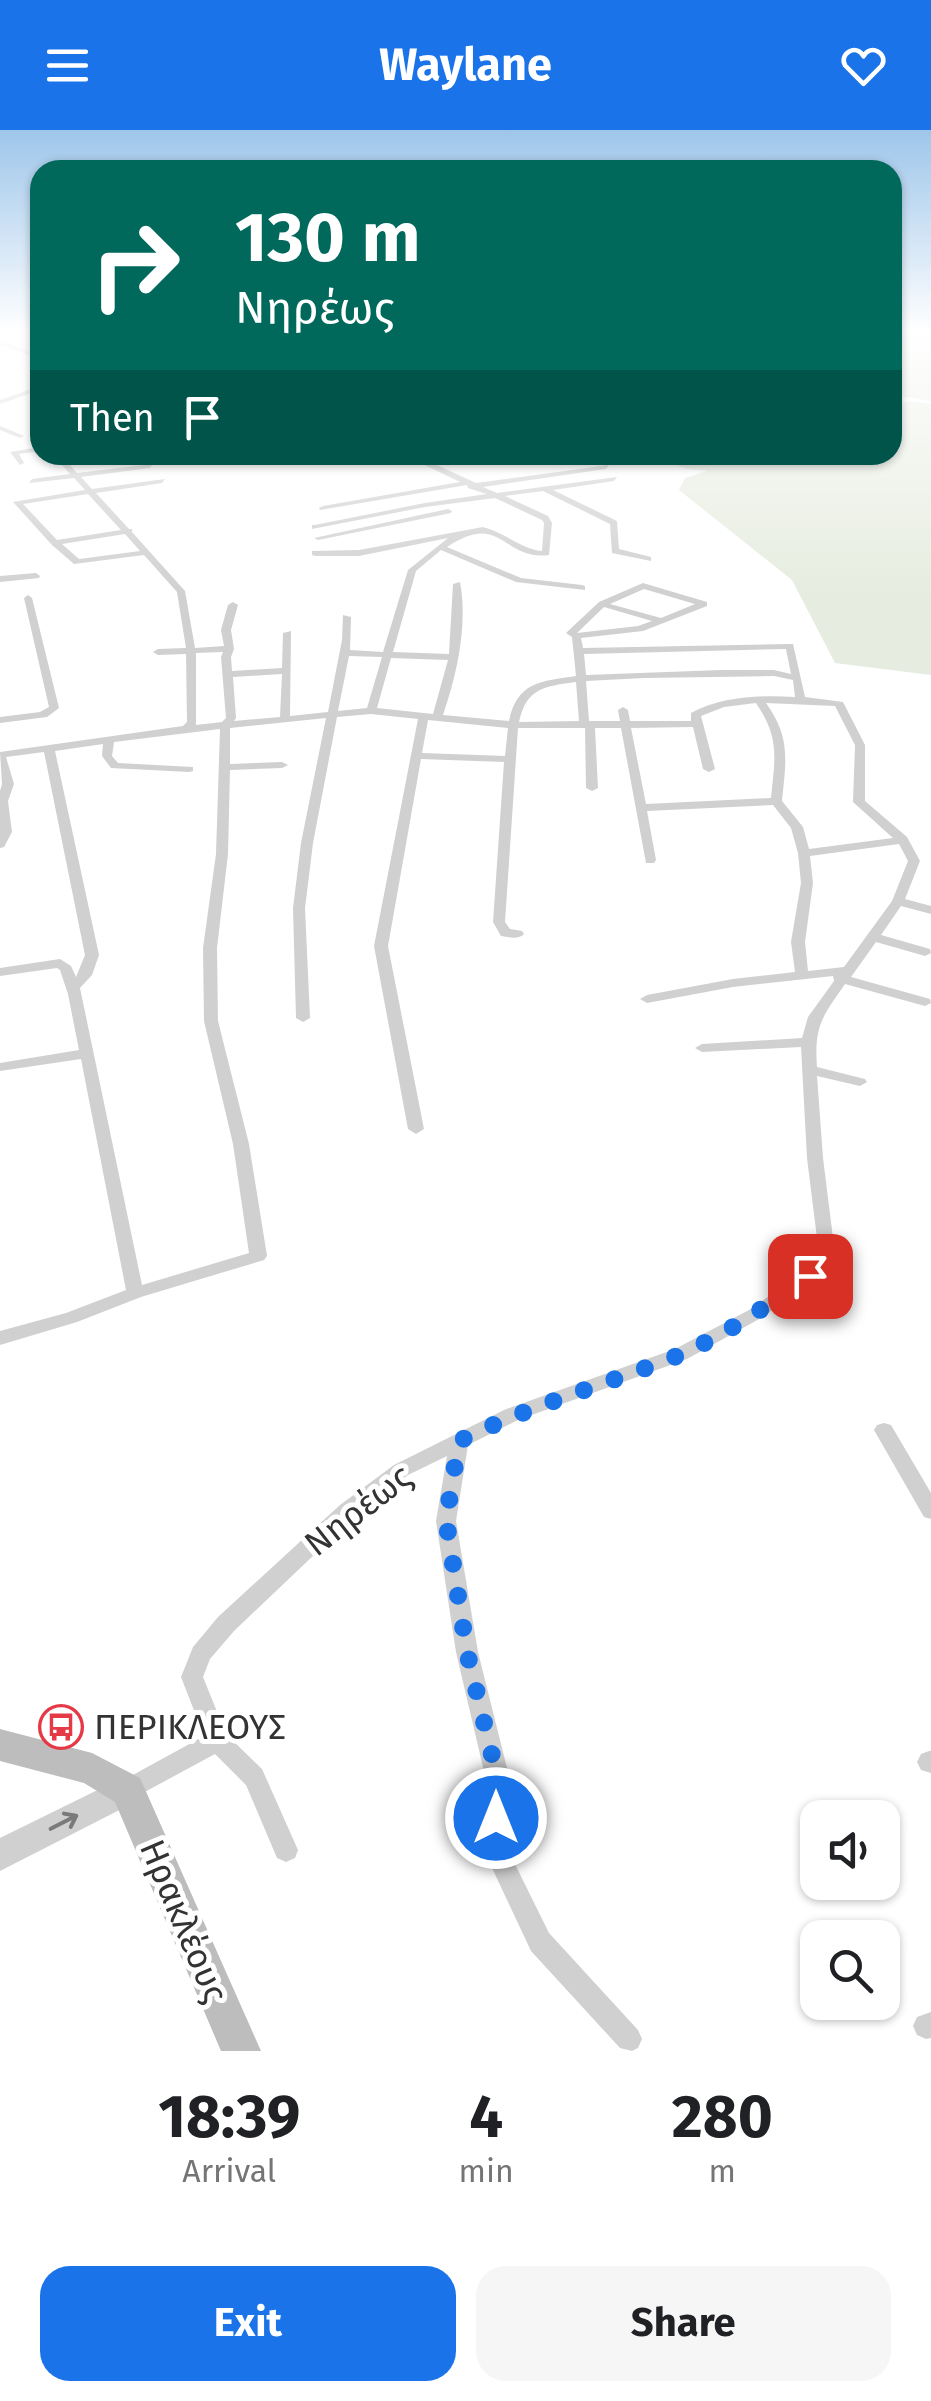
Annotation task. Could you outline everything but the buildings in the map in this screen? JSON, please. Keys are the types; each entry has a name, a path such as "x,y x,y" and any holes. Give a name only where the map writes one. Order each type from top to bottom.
{"main road":[{"path":"0,1746 92,1768 128,1790"},
{"name":"Ηρακλέους","path":"128,1790 241,2051"}],"street":[{"path":"0,428 20,436"},
{"path":"20,463 14,452 30,450"},
{"path":"65,465 181,591 191,651 192,723 186,730"},
{"path":"32,481 149,465"},
{"path":"315,553 360,554 492,529 535,554 545,554 545,518 429,465"},
{"path":"323,508 606,467"},
{"path":"315,526 490,495 614,479"},
{"path":"147,552 77,562 17,502 162,481"},
{"path":"543,488 614,523 616,552 648,559"},
{"path":"318,538 506,502"},
{"path":"55,543 129,531"},
{"path":"371,710 403,589 412,570 466,532"},
{"path":"444,548 519,580 582,588"},
{"path":"0,578 36,576"},
{"path":"416,1129 381,946 418,756 431,716 450,684 457,636 457,584"},
{"path":"644,586 710,602 620,634 571,633 602,604 644,586"},
{"path":"0,720 43,715 54,708 28,598"},
{"path":"602,604 663,620"},
{"path":"0,1338 258,1256 260,1247 242,1144 211,1021 210,948 222,854 225,726 230,718 227,619 233,605"},
{"path":"303,1018 299,908 307,843 334,712 346,618"},
{"path":"285,718 288,633"},
{"path":"576,636 592,788"},
{"path":"578,651 790,646 801,694 798,702"},
{"path":"158,652 229,649"},
{"path":"343,653 452,657"},
{"path":"227,674 286,671"},
{"path":"517,934 500,928 499,922 514,725 520,701 529,690 581,679 774,673 796,678"},
{"path":"760,702 772,718 784,752 776,801 797,827 804,853 807,883 798,942 802,974"},
{"path":"709,770 695,714 715,704 839,704 860,745 859,802 903,840"},
{"path":"0,844 7,820 0,755 371,710 514,725 587,724 625,716 695,724"},
{"path":"625,716 650,860"},
{"path":"109,740 107,756 115,766 189,768"},
{"path":"49,748 92,955 85,975 73,987"},
{"path":"418,756 510,759"},
{"path":"225,768 282,765"},
{"path":"640,808 776,801"},
{"path":"804,853 903,840"},
{"name":"Νηρέως","path":"217,1741 192,1677 201,1654 226,1624 346,1511 401,1470 511,1416 681,1354 755,1314 810,1276 824,1258 826,1238 808,1042 814,1016 898,901 914,861 903,840"},
{"path":"898,901 931,910"},
{"path":"871,936 924,952"},
{"path":"0,972 60,963 73,987 135,1293"},
{"path":"647,999 802,974 842,974 925,1002"},
{"path":"702,1048 808,1042"},
{"path":"0,1067 84,1054"},
{"path":"810,1070 860,1082"},
{"path":"884,1430 922,1478 931,1512"},
{"path":"459,1441 446,1520 467,1652 498,1780 497,1852 540,1942 629,2040"},
{"path":"0,1855 217,1741 254,1776 286,1850"}],"shaded area":[{"path":"902,420 931,420 931,675 835,663 792,580 679,490 685,478 707,471 676,465 902,465"}],"place":[{"name":"ΠΕΡΙΚΛΕΟΥΣ","path":"61,1727"}],"route":[{"path":"496,1818 498,1780 467,1652 446,1520 459,1441 511,1416 681,1354 755,1314 810,1276"}]}
